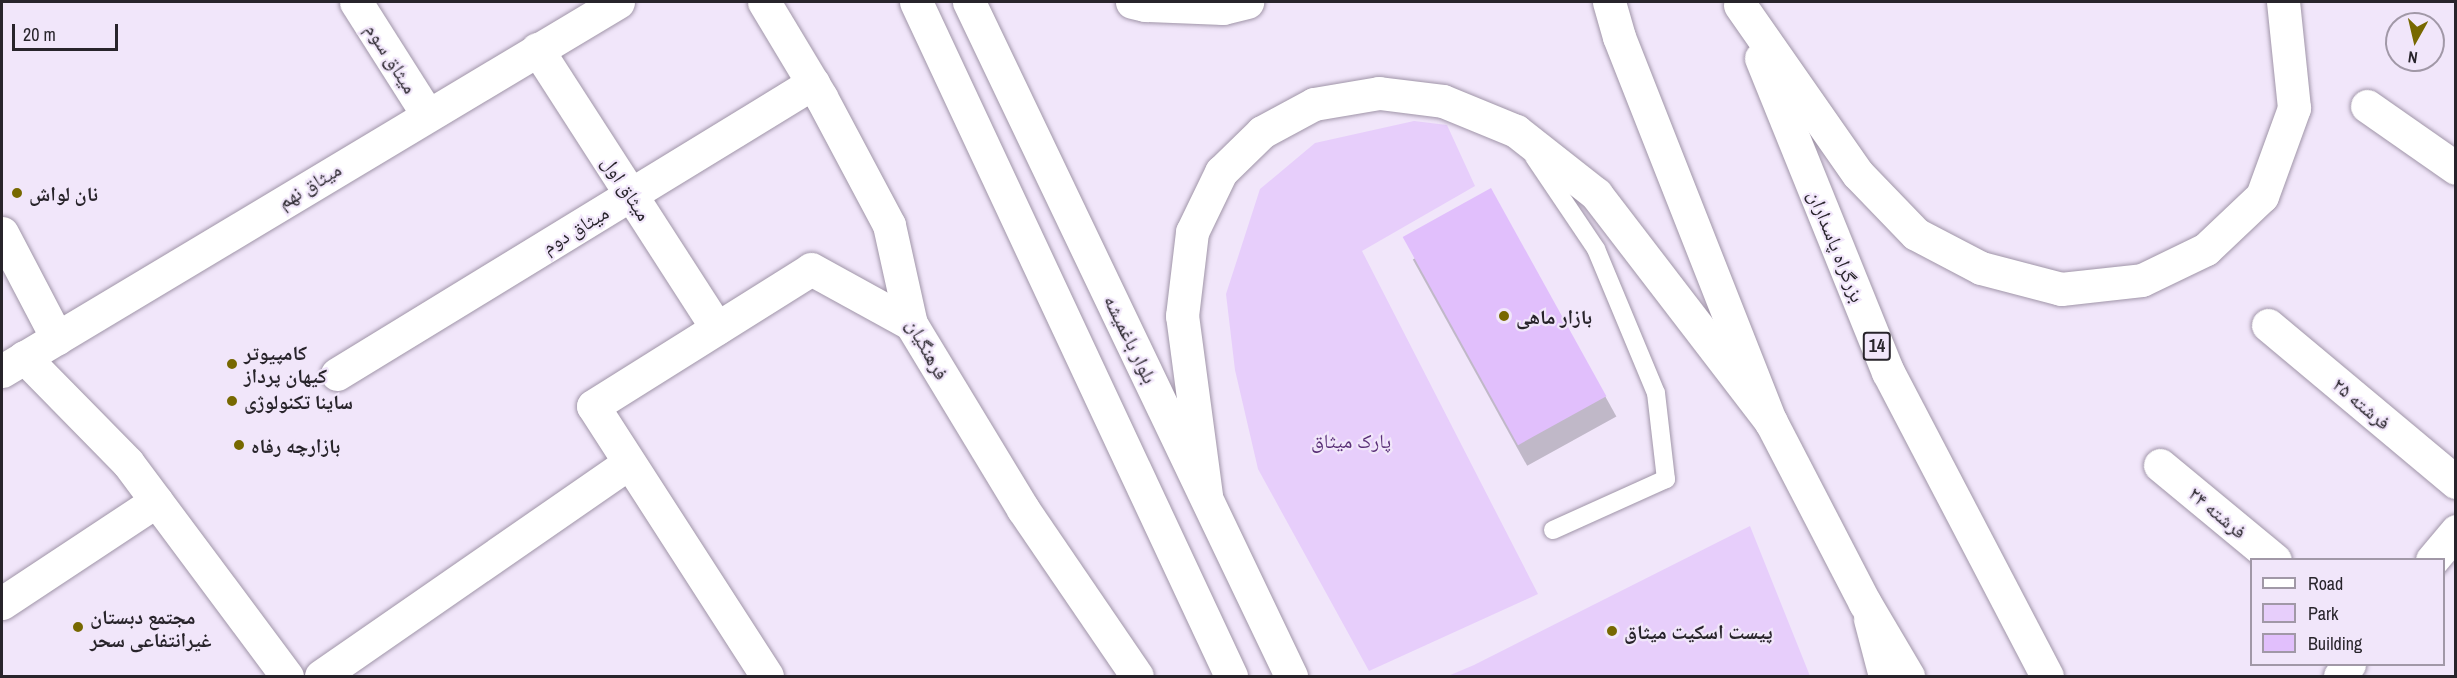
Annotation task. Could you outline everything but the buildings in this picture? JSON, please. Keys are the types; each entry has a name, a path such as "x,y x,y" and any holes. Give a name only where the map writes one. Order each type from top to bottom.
{"main road":[{"name":"میثاق سوم","path":"356,2 427,114"},
{"name":"میثاق نهم","path":"13,364 427,114 618,2"},
{"name":"فرهنگیان","path":"764,2 813,83 890,225 911,324 1023,509 1137,676"},
{"path":"916,2 1231,676"},
{"name":"بلوار باغمیشه","path":"969,2 1291,676"},
{"path":"1132,2 1145,5 1223,8 1247,2"},
{"path":"1609,2 1619,37 1771,422 1865,603 1908,676"},
{"path":"1739,3 1858,174 1916,234 1981,268 2061,289 2142,280 2206,249 2262,196 2294,108 2283,2"},
{"name":"بزرگراه پاسداران","path":"1739,3 1888,372 2047,676"},
{"name":"میثاق اول","path":"537,49 717,328"},
{"name":"میثاق دوم","path":"337,374 813,83"},
{"path":"1206,495 1182,316 1191,232 1221,172 1262,132 1314,105 1379,93 1443,101 1516,130 1596,194 1771,422"},
{"path":"2367,106 2456,168"},
{"path":"2,233 57,338"},
{"path":"767,676 593,406 811,269 911,324"},
{"name":"۲۵ فرشته","path":"2268,325 2456,482"},
{"path":"13,364 128,463 287,676"},
{"path":"321,676 629,463"},
{"name":"فرشته ۲۴","path":"2160,465 2273,558"},
{"path":"2,603 156,501"},
{"path":"2434,558 2456,531"},
{"path":"1865,603 1885,676"}],"lane":[{"path":"1516,130 1596,249 1656,393 1666,479 1553,530"}],"green space":[{"name":"پارک میثاق","path":"1414,121 1447,125 1475,186 1362,251 1538,594 1369,671 1258,469 1235,370 1226,294 1260,189 1315,143"},
{"path":"1750,526 1810,676 1448,676 1474,665"}],"place":[{"name":"نان لواش","path":"17,193"},
{"name":"بازار ماهی","path":"1504,316"},
{"name":"کامپیوتر کیهان پرداز","path":"232,364"},
{"name":"ساینا تکنولوژی","path":"232,401"},
{"name":"بازارچه رفاه","path":"239,445"},
{"name":"مجتمع دبستان غیرانتفاعی سحر","path":"78,627"},
{"name":"پیست اسکیت میثاق","path":"1612,631"}]}
